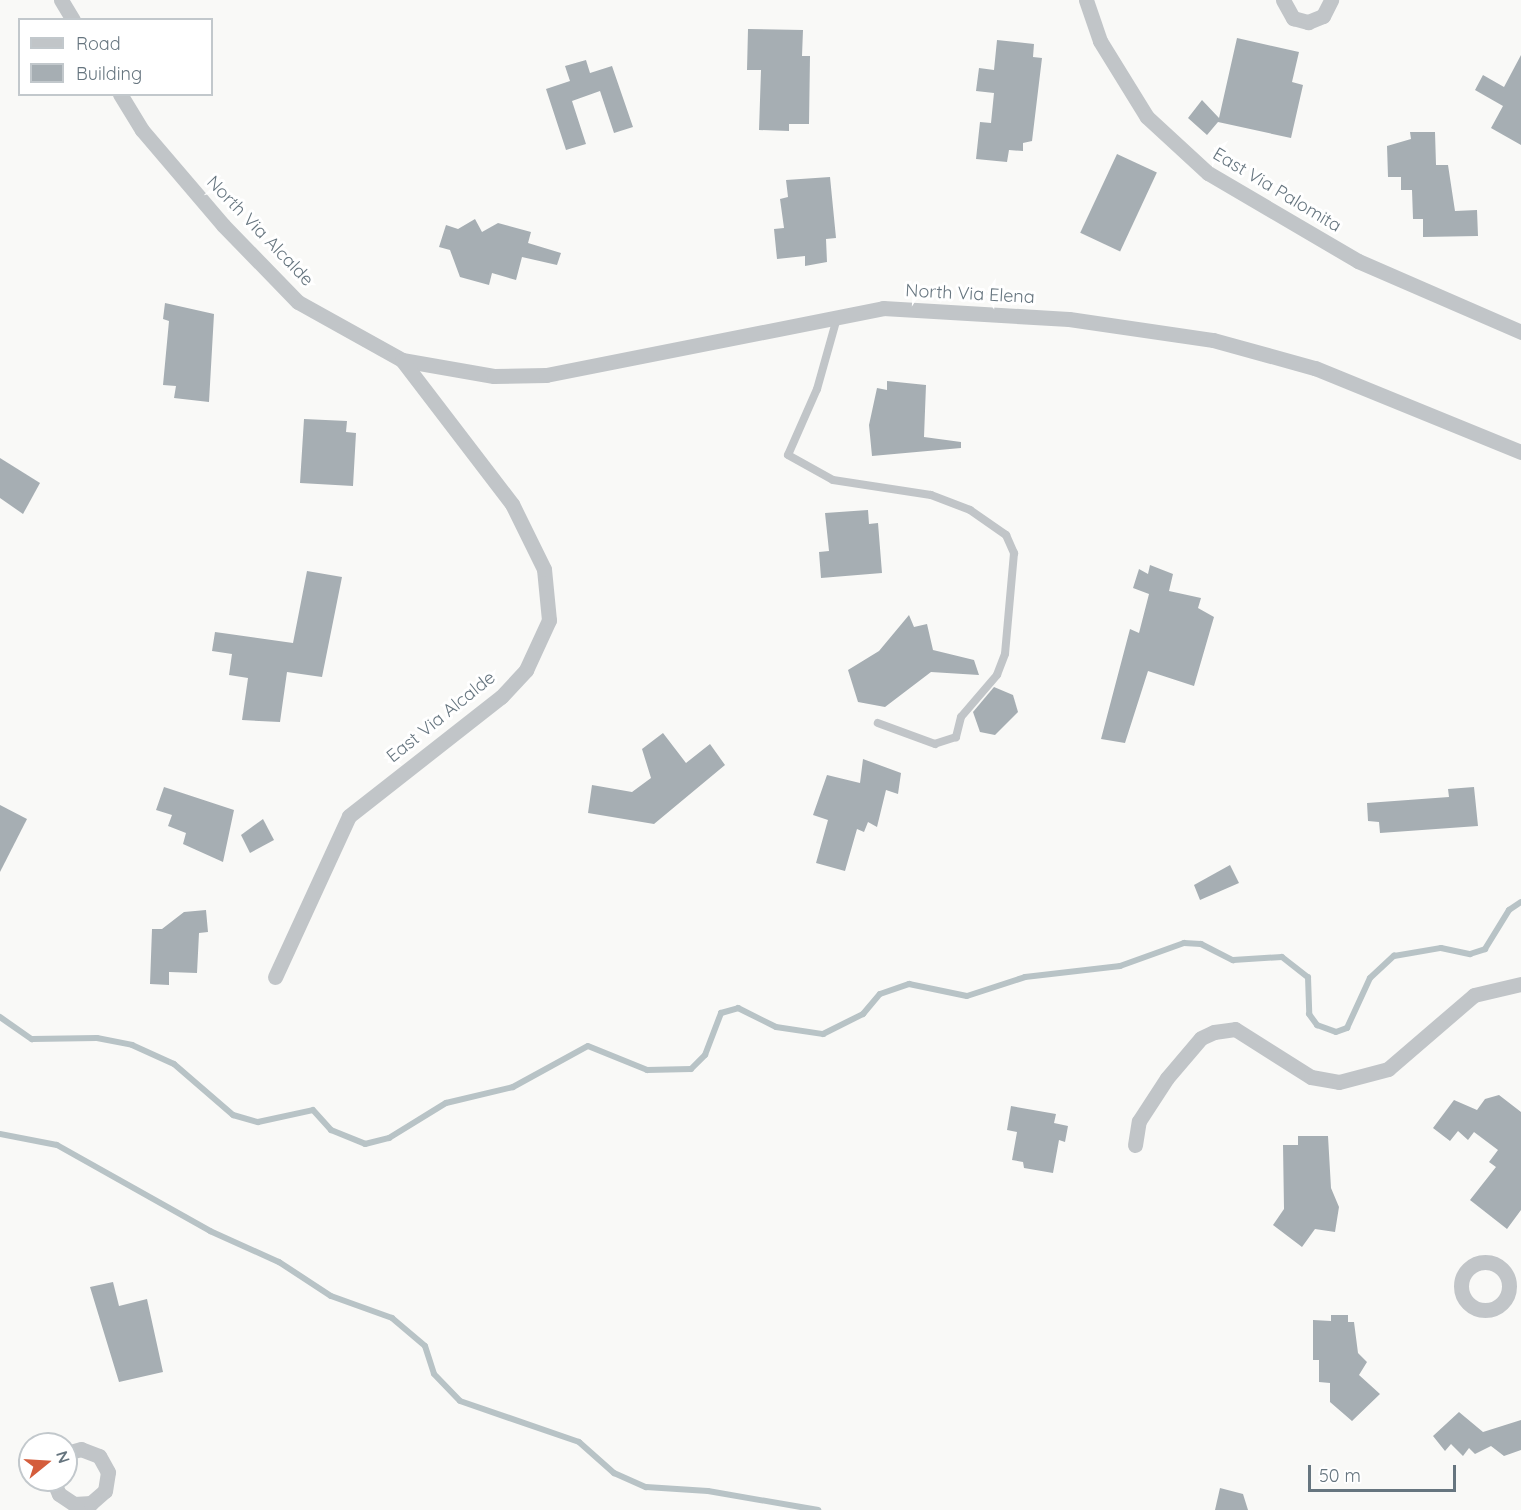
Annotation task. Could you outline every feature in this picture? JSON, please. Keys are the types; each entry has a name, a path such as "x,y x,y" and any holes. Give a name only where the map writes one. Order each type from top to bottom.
{"street":[{"path":"62,0 73,18"},
{"name":"East Via Palomita","path":"1086,0 1100,41 1147,117 1208,173 1358,261 1521,332"},
{"path":"1283,0 1293,18 1308,22 1323,16 1331,0"},
{"name":"North Via Alcalde","path":"121,96 142,130 216,218 298,302 402,360"},
{"name":"North Via Elena","path":"402,360 494,376 546,375 883,308 1069,319 1213,340 1315,368 1521,452"},
{"name":"East Via Alcalde","path":"275,977 349,816 501,697 526,670 549,620 544,569 512,504 402,360"},
{"path":"1135,1145 1139,1121 1167,1078 1201,1038 1214,1032 1235,1029 1311,1077 1339,1082 1388,1069 1474,995 1521,984"},
{"path":"58,1492 74,1504 102,1504 108,1482 105,1463 90,1451 78,1452"}],"lane":[{"path":"837,318 817,389 788,455 833,480 931,495 970,510 1006,535 1014,553 1005,654 997,675 961,717 956,737 935,744 878,723"}],"building":[{"path":"748,29 803,30 802,56 810,56 809,124 789,124 789,131 759,130 761,70 747,70"},
{"path":"1237,38 1299,52 1292,82 1303,85 1291,138 1218,122 1207,135 1188,118 1202,100 1219,118"},
{"path":"997,40 1034,44 1033,57 1042,58 1032,141 1023,143 1023,151 1009,150 1007,162 976,159 980,122 991,123 994,93 976,91 979,68 994,70"},
{"path":"1521,55 1521,145 1491,128 1503,106 1475,90 1483,75 1504,87"},
{"path":"586,60 590,73 612,66 633,127 614,133 600,91 572,101 586,144 566,150 546,89 570,81 565,66"},
{"path":"1410,132 1435,132 1436,165 1448,165 1455,211 1477,210 1478,236 1423,237 1423,219 1413,219 1412,190 1401,190 1401,177 1388,177 1387,146 1411,139"},
{"path":"1117,154 1157,173 1120,251 1080,233"},
{"path":"830,177 836,238 826,239 827,262 805,266 805,256 777,259 774,229 784,228 780,199 788,197 786,180"},
{"path":"475,219 482,232 498,223 531,232 528,243 561,253 557,265 522,257 516,280 492,273 489,285 460,277 450,250 439,247 446,225 458,229"},
{"path":"165,303 214,314 209,402 174,398 176,386 163,385 169,321 163,319"},
{"path":"887,381 926,385 924,437 961,442 961,448 872,456 869,425 877,388 887,390"},
{"path":"304,419 347,421 346,432 356,433 353,486 300,483"},
{"path":"0,458 40,483 23,514 0,498"},
{"path":"868,510 869,524 878,523 882,573 821,578 819,552 829,551 825,513"},
{"path":"1150,565 1173,574 1169,591 1201,598 1198,608 1214,617 1194,686 1148,671 1125,743 1101,739 1130,629 1139,633 1149,594 1133,588 1139,569 1148,574"},
{"path":"307,571 342,577 322,677 287,672 280,722 242,720 248,678 229,675 232,654 212,651 215,632 293,643"},
{"path":"909,615 914,627 927,624 933,650 974,660 979,675 931,672 885,707 858,702 848,670 879,651"},
{"path":"994,687 1013,695 1018,712 995,735 980,732 973,712"},
{"path":"663,733 686,763 710,744 725,765 654,824 588,813 592,785 632,792 651,778 642,749"},
{"path":"863,759 901,773 898,794 886,790 877,827 868,822 864,832 857,829 845,871 816,863 828,820 813,815 827,775 860,783"},
{"path":"164,787 234,810 223,862 183,844 186,833 168,826 172,815 156,810"},
{"path":"1474,787 1478,826 1380,833 1379,822 1368,821 1367,803 1449,797 1448,789"},
{"path":"0,805 27,819 0,872"},
{"path":"263,819 274,840 250,853 241,835"},
{"path":"1230,865 1239,883 1200,900 1194,885"},
{"path":"206,910 208,932 199,933 197,973 169,972 169,985 150,984 152,929 162,929 184,912"},
{"path":"1499,1095 1521,1112 1521,1210 1507,1229 1470,1200 1496,1167 1489,1162 1498,1150 1474,1132 1468,1140 1458,1131 1450,1141 1433,1128 1454,1100 1477,1110 1485,1099"},
{"path":"1011,1106 1056,1114 1054,1123 1068,1126 1065,1142 1059,1140 1053,1173 1024,1168 1023,1162 1012,1160 1017,1132 1007,1130"},
{"path":"1298,1136 1328,1136 1331,1188 1339,1207 1335,1232 1315,1229 1302,1247 1273,1225 1284,1209 1283,1145 1298,1145"},
{"path":"113,1282 119,1306 147,1299 163,1372 119,1382 90,1287"},
{"path":"1331,1315 1348,1315 1348,1322 1354,1322 1358,1353 1367,1362 1359,1375 1380,1394 1352,1421 1330,1402 1330,1383 1319,1382 1319,1360 1313,1360 1313,1320 1331,1321"},
{"path":"1459,1412 1483,1432 1521,1420 1521,1450 1504,1456 1491,1446 1475,1454 1469,1448 1463,1456 1451,1444 1445,1451 1433,1436"},
{"path":"1220,1488 1243,1494 1248,1510 1215,1510"}],"waterway":[{"path":"0,1017 32,1039 97,1038 132,1045 174,1064 233,1115 258,1122 313,1110 331,1130 365,1144 389,1138 446,1103 513,1087 588,1046 647,1070 691,1069 705,1055 721,1013 738,1008 776,1027 823,1034 863,1014 880,994 909,984 967,996 1025,977 1120,966 1184,943 1201,944 1233,960 1282,957 1308,977 1309,1014 1317,1025 1336,1032 1347,1028 1370,978 1394,956 1441,948 1470,954 1485,949 1509,910 1521,902"},
{"path":"0,1134 57,1145 210,1231 279,1262 331,1296 392,1318 425,1346 434,1374 460,1401 579,1442 614,1473 646,1487 708,1491 818,1510"}]}
